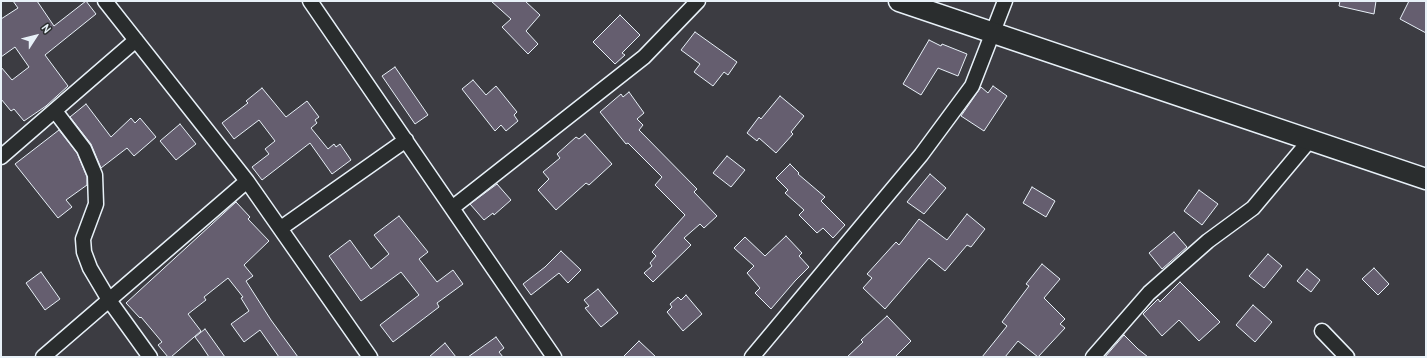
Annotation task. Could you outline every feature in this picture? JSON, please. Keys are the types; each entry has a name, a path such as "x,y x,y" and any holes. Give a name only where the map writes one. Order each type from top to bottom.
{"street":[{"path":"105,1 247,181 370,357"},
{"path":"310,1 554,357"},
{"path":"452,208 644,57 698,1"},
{"path":"899,1 1426,179"},
{"path":"752,357 921,155 972,86 1004,1"},
{"path":"1,157 136,40"},
{"path":"55,111 84,149 95,175 96,204 83,239 84,252 90,268 109,300 150,357"},
{"path":"281,228 406,140"},
{"path":"1093,357 1149,293 1208,241 1253,208 1310,140"},
{"path":"43,357 247,181"},
{"path":"1322,331 1347,357"}],"building":[{"path":"13,1 37,1 54,26 86,1 96,14 45,55 68,86 46,106 24,121 14,109 11,111 1,99 1,67 12,80 29,67 15,47 1,57 1,19 18,8"},
{"path":"491,1 525,1 540,15 526,31 538,44 528,54 502,27 511,19"},
{"path":"1340,1 1376,1 1374,14 1339,6"},
{"path":"1409,1 1426,1 1426,33 1400,19"},
{"path":"620,15 640,35 622,53 625,55 615,64 593,42"},
{"path":"695,32 737,62 728,75 724,72 713,86 694,72 700,64 681,50"},
{"path":"929,40 941,46 942,44 967,54 958,76 938,68 921,95 903,84"},
{"path":"395,67 428,115 415,124 382,76"},
{"path":"473,80 486,95 496,86 517,112 514,115 518,121 506,131 501,125 495,131 462,89"},
{"path":"993,86 1007,96 984,131 961,116 981,87 988,93"},
{"path":"262,88 286,117 307,101 319,117 315,120 317,123 311,128 328,149 334,144 336,147 340,144 351,160 332,174 310,143 262,180 252,167 269,154 265,149 275,141 259,120 234,139 222,123 248,103 246,101"},
{"path":"629,92 644,113 637,119 643,125 639,130 697,189 694,192 717,216 704,228 700,224 684,238 691,245 653,282 644,273 652,266 650,263 656,256 652,252 685,215 655,185 662,177 628,143 626,144 600,112 621,94 623,97"},
{"path":"780,96 804,116 791,132 793,134 776,153 759,138 757,141 747,133 759,117 761,119"},
{"path":"86,104 111,137 131,118 135,123 140,118 156,137 134,156 127,148 101,168 91,144 70,117"},
{"path":"180,124 196,144 176,160 160,141"},
{"path":"59,130 77,153 87,177 87,185 66,200 72,207 58,218 15,164"},
{"path":"585,134 612,164 589,185 586,183 556,210 538,190 549,179 543,172 560,158 557,154 576,137 579,139"},
{"path":"727,156 745,170 731,187 713,173"},
{"path":"790,164 799,173 798,174 825,197 821,201 845,225 833,238 823,228 817,233 799,215 804,210 785,193 788,190 776,178"},
{"path":"930,174 946,188 924,214 907,202"},
{"path":"497,184 511,200 494,215 493,213 484,220 470,204"},
{"path":"1032,187 1055,201 1046,217 1023,203"},
{"path":"1199,190 1218,204 1202,225 1184,211"},
{"path":"236,202 250,217 248,219 269,241 244,265 253,276 246,281 271,320 298,357 279,357 260,330 244,342 231,324 249,311 241,298 243,297 228,278 204,297 206,300 188,314 201,331 171,357 168,357 158,345 162,342 141,317 140,318 126,303"},
{"path":"967,214 985,229 971,247 967,245 945,271 929,258 885,309 863,288 872,278 867,274 896,242 899,245 919,219 947,240"},
{"path":"399,216 428,252 419,259 437,282 453,270 463,284 437,303 439,307 393,342 380,325 419,295 401,272 361,301 329,256 350,240 371,269 389,254 374,235"},
{"path":"1174,232 1187,247 1162,269 1149,253"},
{"path":"786,236 802,253 799,256 809,267 771,309 755,293 760,288 747,273 754,266 734,248 745,237 765,256"},
{"path":"561,251 581,270 568,283 559,273 531,295 523,284 545,267"},
{"path":"1268,254 1282,266 1264,288 1249,276"},
{"path":"1042,264 1060,279 1044,298 1065,319 1060,324 1065,328 1038,357 1018,341 1005,357 982,357 1007,326 1002,322 1029,286 1026,284"},
{"path":"1374,268 1389,284 1378,295 1362,279"},
{"path":"1307,269 1320,280 1311,292 1297,281"},
{"path":"41,272 60,299 45,310 26,283"},
{"path":"1180,282 1220,322 1199,341 1179,320 1162,336 1143,314 1158,299 1160,302"},
{"path":"598,289 618,313 601,327 585,308 589,306 584,300"},
{"path":"686,295 702,314 683,331 667,312 672,307 670,304 678,297 681,300"},
{"path":"1253,305 1272,322 1255,342 1236,325"},
{"path":"887,316 911,341 895,357 847,357 863,342 861,340"},
{"path":"205,329 225,357 209,357 195,337"},
{"path":"1124,335 1138,349 1148,357 1105,357"},
{"path":"496,337 504,348 499,352 503,357 468,357"},
{"path":"639,341 656,357 623,357"},
{"path":"445,343 456,357 429,357"}]}
